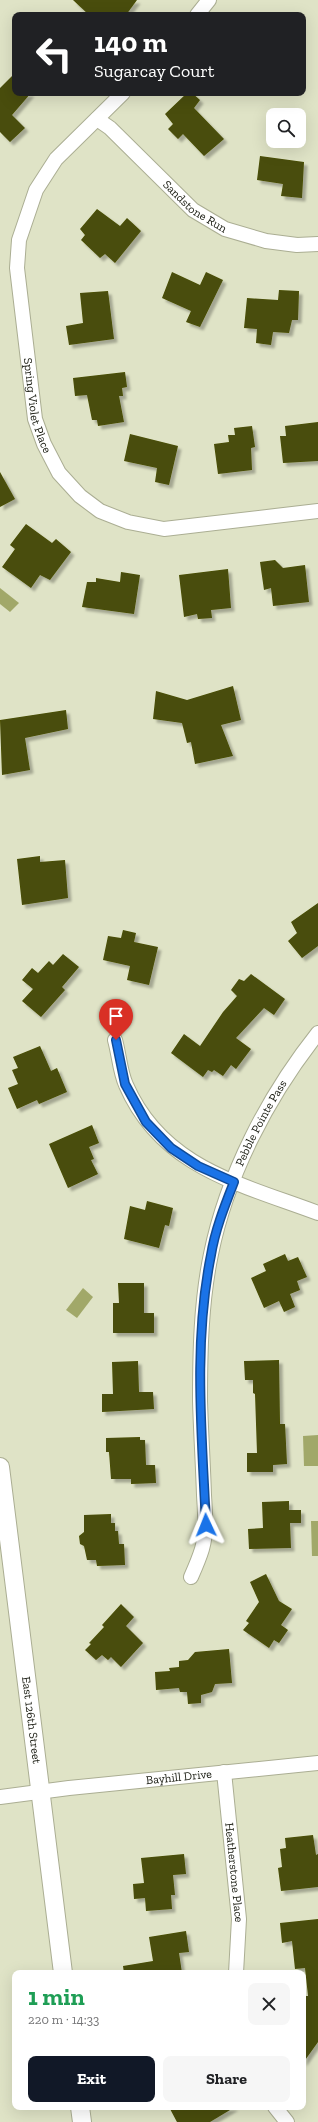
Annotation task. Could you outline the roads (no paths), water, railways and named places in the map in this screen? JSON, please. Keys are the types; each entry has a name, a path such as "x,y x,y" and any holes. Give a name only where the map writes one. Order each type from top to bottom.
{"street":[{"path":"199,12 209,0"},
{"name":"Spring Violet Place","path":"120,96 56,160 36,190 19,240 17,268 35,419 44,444 59,473 80,496 100,511 128,522 164,529 318,511"},
{"name":"Sandstone Run","path":"97,119 110,128 193,210 225,229 266,241 296,244 318,244"},
{"name":"Pebble Pointe Pass","path":"191,1577 203,1548 206,1525 200,1402 200,1340 204,1297 211,1254 234,1182 253,1135 270,1102 294,1063 318,1033"},
{"path":"116,1040 125,1084 146,1122 171,1148 198,1166 234,1182 318,1213"},
{"name":"East 126th Street","path":"0,1467 63,1970"},
{"name":"Bayhill Drive","path":"0,1797 318,1763"},
{"name":"Heatherstone Place","path":"224,1772 240,1919 236,1970"},
{"path":"80,2110 82,2122"},
{"path":"277,2110 286,2122"}]}
